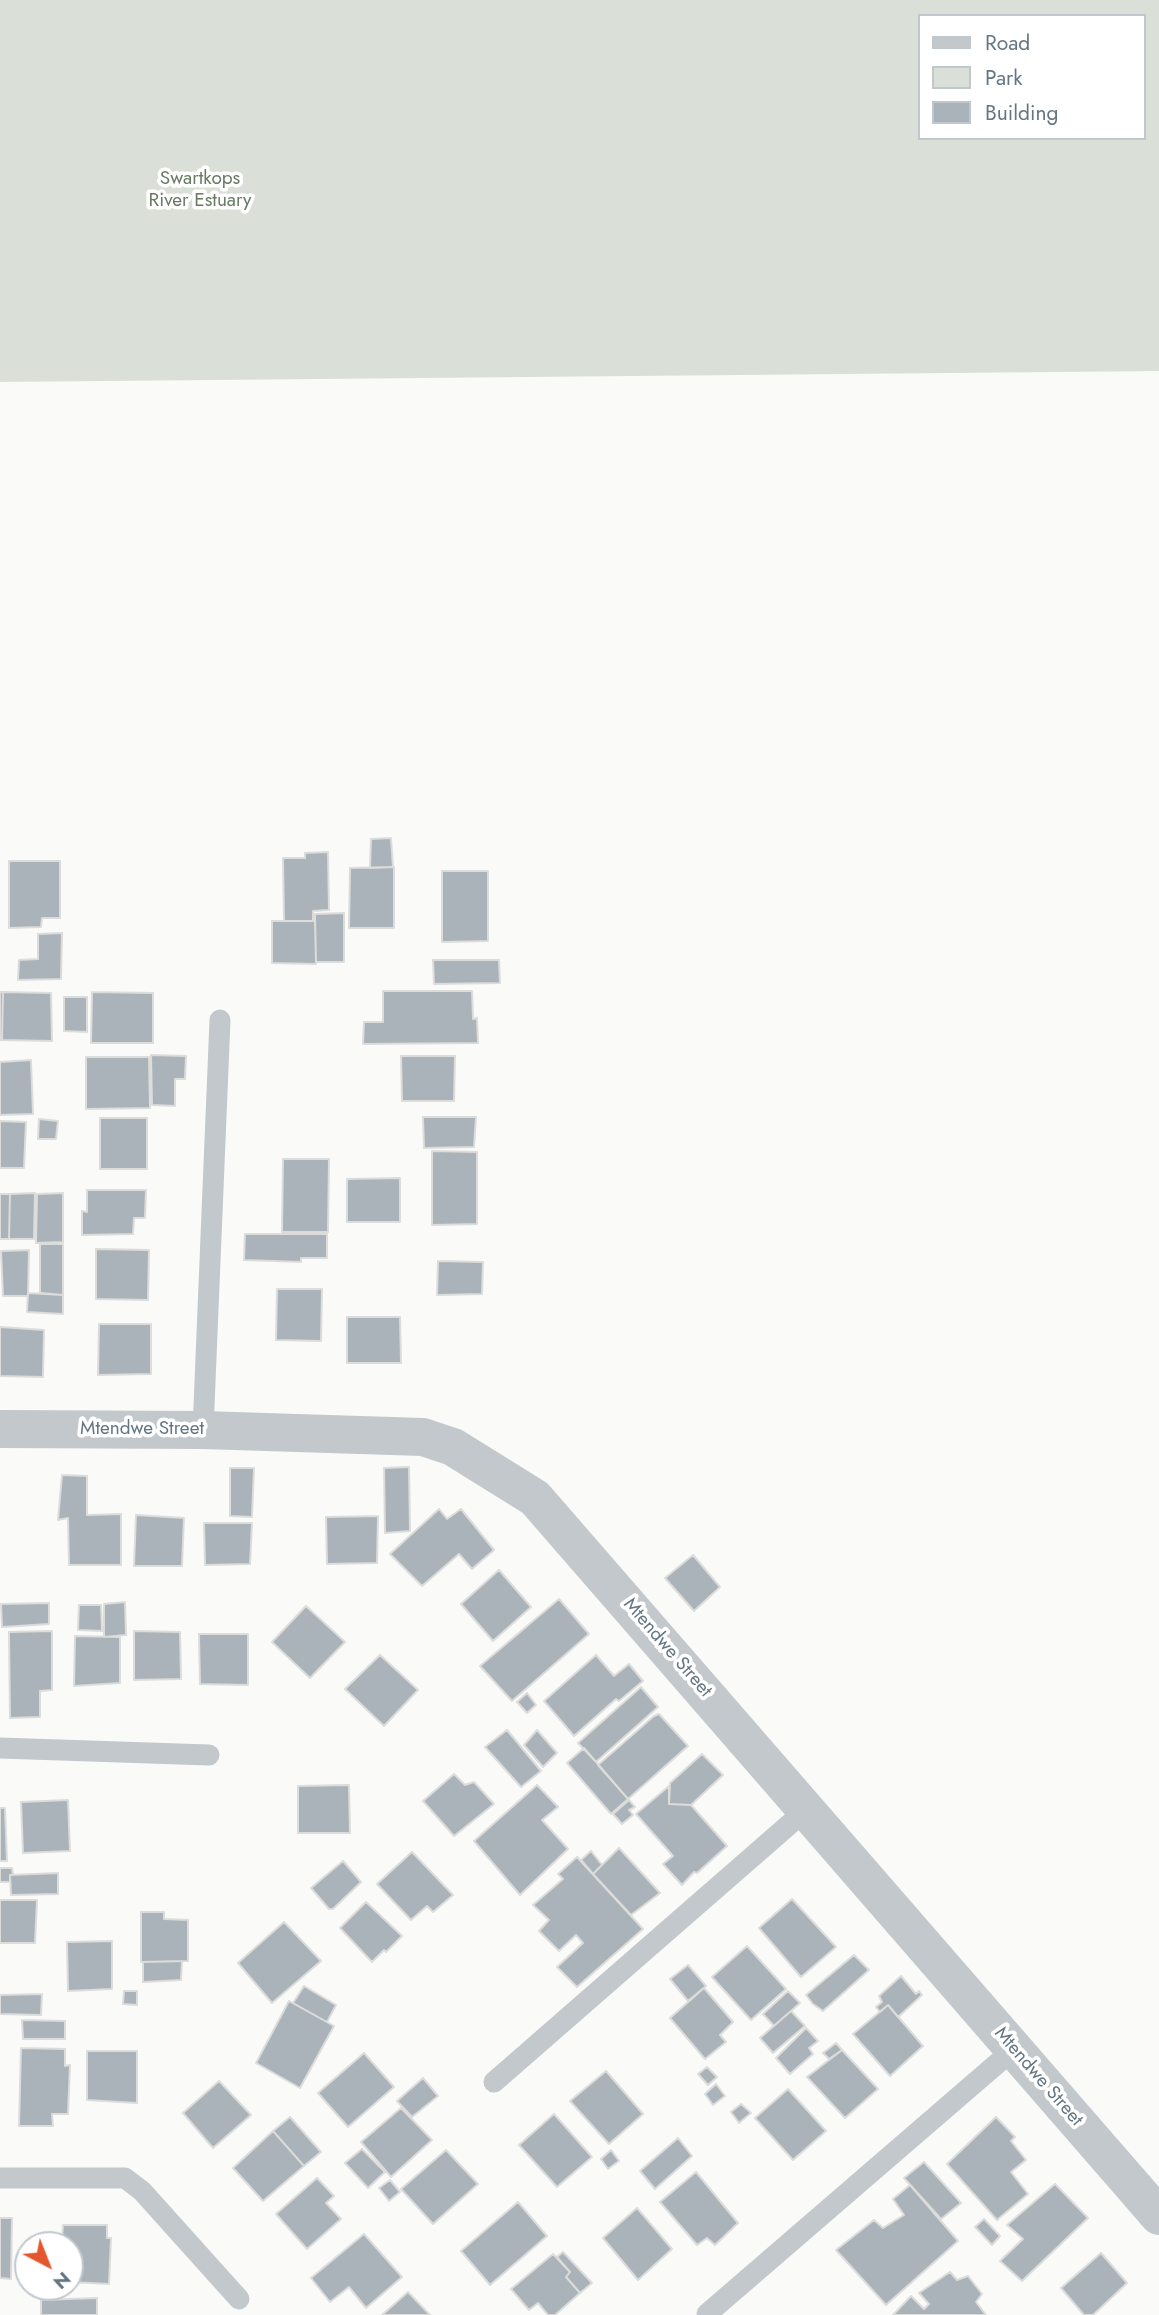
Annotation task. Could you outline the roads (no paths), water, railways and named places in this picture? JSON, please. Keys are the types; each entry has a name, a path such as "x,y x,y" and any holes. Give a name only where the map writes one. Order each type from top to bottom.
{"street":[{"name":"Mtendwe Street","path":"0,1429 203,1430 423,1437 453,1447 535,1498 1159,2216"}],"lane":[{"path":"203,1430 220,1020"},
{"path":"0,1748 209,1755"},
{"path":"494,2082 807,1809"},
{"path":"707,2314 1014,2049"},
{"path":"0,2178 125,2178 142,2191 239,2299"}],"park label":[{"name":"Swartkops River Estuary","path":"200,190"}]}
